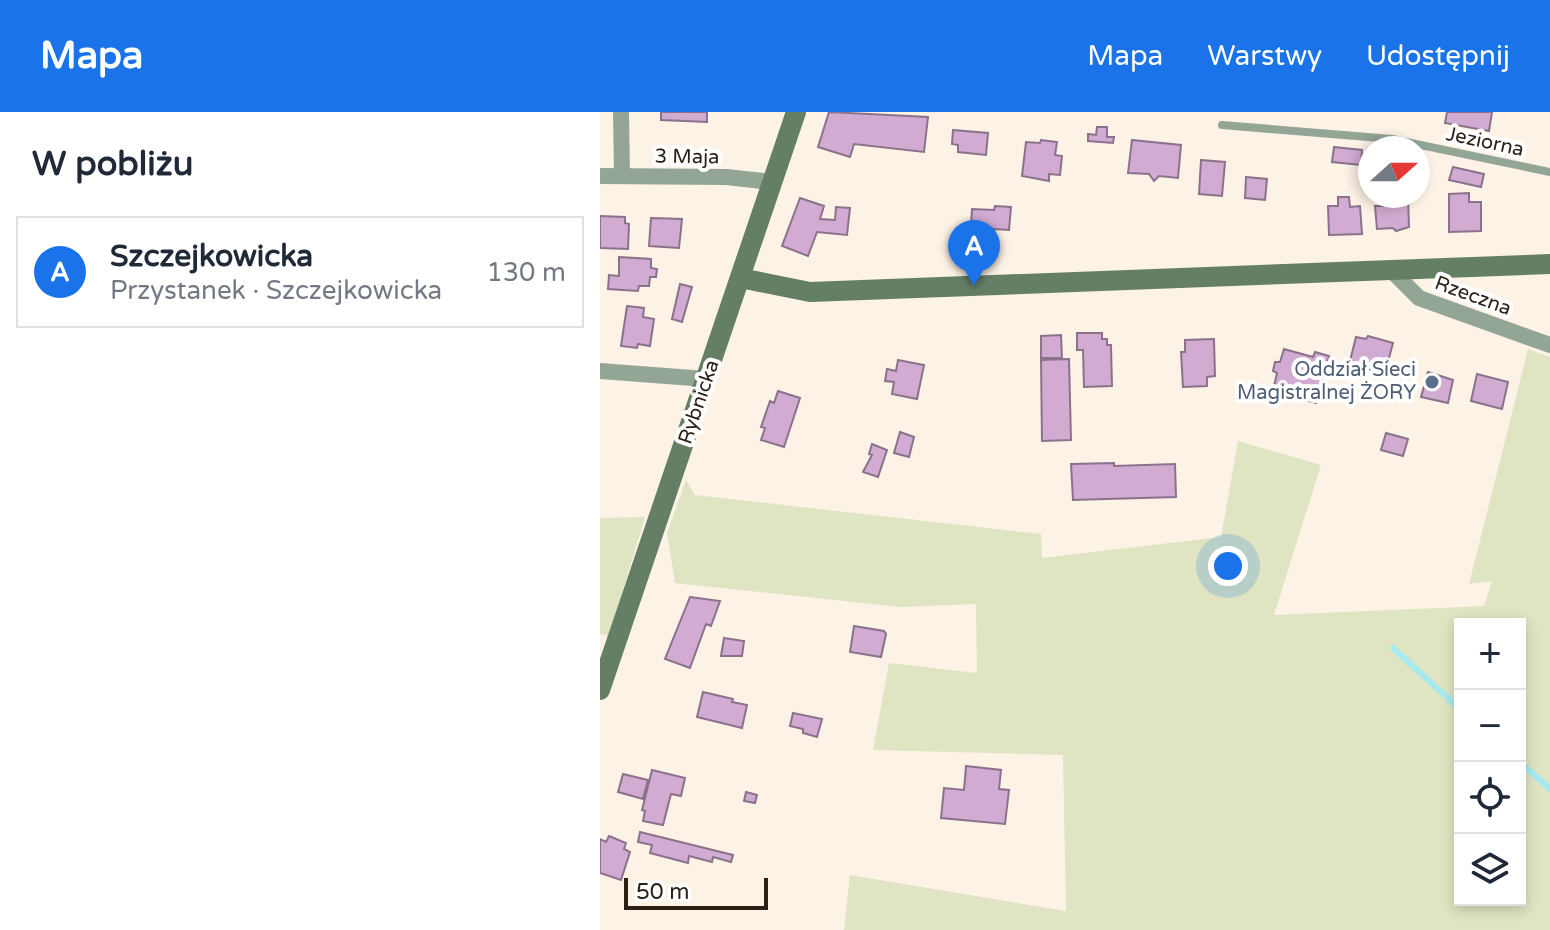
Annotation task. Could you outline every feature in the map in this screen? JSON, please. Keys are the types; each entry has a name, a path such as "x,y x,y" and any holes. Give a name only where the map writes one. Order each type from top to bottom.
{"street":[{"path":"621,112 622,176"},
{"name":"Rybnicka","path":"600,690 796,112"},
{"name":"3 Maja","path":"600,176 726,177 772,182"},
{"path":"740,278 810,292 1550,264"},
{"name":"Rzeczna","path":"1392,271 1419,298 1550,345"},
{"path":"600,371 706,379"}],"lane":[{"name":"Jeziorna","path":"1222,125 1392,139 1550,172"}],"green space":[{"path":"1528,349 1550,357 1550,930 844,930 850,875 1066,911 1063,755 873,750 889,663 977,673 976,604 900,607 675,583 667,533 686,480 695,495 1041,534 1042,558 1221,537 1238,441 1321,465 1274,615 1484,606 1492,581 1469,584"},
{"path":"645,517 609,636 600,634 600,518"}],"building":[{"path":"661,112 707,112 707,122 661,120"},
{"path":"829,112 928,117 924,152 854,144 850,157 818,147"},
{"path":"1447,112 1492,112 1489,131 1445,123"},
{"path":"1097,127 1107,127 1107,137 1114,137 1113,143 1088,141 1088,134 1096,135"},
{"path":"953,130 988,133 986,155 958,152 958,145 952,144"},
{"path":"1041,140 1057,142 1055,155 1062,156 1060,175 1049,174 1049,181 1022,176 1026,142 1040,143"},
{"path":"1132,140 1181,145 1178,178 1159,176 1154,181 1149,174 1128,173"},
{"path":"1334,147 1358,150 1358,165 1332,162"},
{"path":"1201,160 1225,162 1222,196 1199,194"},
{"path":"1453,167 1484,174 1481,187 1449,180"},
{"path":"1246,177 1267,179 1265,200 1245,198"},
{"path":"1469,193 1469,202 1481,202 1481,231 1449,232 1449,194"},
{"path":"1338,197 1349,197 1350,207 1360,208 1362,234 1329,235 1328,206 1338,206"},
{"path":"800,198 824,206 820,219 835,220 836,207 850,208 847,235 817,232 808,256 782,246"},
{"path":"995,206 1011,207 1009,230 994,229 994,238 970,240 967,236 972,209 994,210"},
{"path":"1375,208 1408,208 1409,227 1396,231 1393,228 1377,229"},
{"path":"600,216 625,217 625,223 629,224 628,249 600,248"},
{"path":"651,218 682,219 679,248 649,246"},
{"path":"619,257 651,259 651,268 657,269 656,277 650,277 649,286 639,286 638,291 608,289 609,275 619,276"},
{"path":"680,284 692,287 682,322 672,319"},
{"path":"627,306 644,308 643,317 654,319 650,346 621,346"},
{"path":"1077,333 1102,333 1102,339 1107,339 1107,345 1111,345 1112,386 1084,387 1083,350 1077,350"},
{"path":"1061,335 1062,358 1041,358 1041,336"},
{"path":"1368,336 1393,343 1385,373 1360,367 1360,363 1350,361 1356,337 1366,339"},
{"path":"1214,339 1215,376 1207,377 1207,386 1183,387 1181,352 1185,352 1185,340"},
{"path":"1284,349 1313,357 1315,352 1329,356 1316,403 1284,394 1285,390 1274,386 1277,373 1273,371 1275,362 1280,362"},
{"path":"1069,359 1071,440 1042,441 1041,360"},
{"path":"898,360 924,365 917,399 892,394 894,382 885,381 887,369 896,371"},
{"path":"1428,372 1453,380 1448,403 1421,397"},
{"path":"1477,374 1508,382 1502,409 1471,401"},
{"path":"778,391 800,398 784,447 761,440 765,428 761,427 770,401 774,403"},
{"path":"900,432 914,437 909,457 894,453"},
{"path":"1386,433 1408,439 1403,456 1381,450"},
{"path":"872,444 887,450 878,477 863,472 872,455 869,454"},
{"path":"1114,463 1114,466 1175,464 1176,497 1073,500 1071,464"},
{"path":"690,597 720,601 711,626 706,624 690,668 665,659"},
{"path":"854,626 884,631 881,657 850,652"},
{"path":"724,638 744,641 742,656 721,656"},
{"path":"703,692 747,705 742,728 697,717"},
{"path":"793,713 822,719 817,737 790,726"},
{"path":"966,766 1001,770 999,789 1009,790 1005,824 941,818 944,788 964,790"},
{"path":"652,770 685,778 681,796 671,794 663,825 643,821 645,811 642,810"},
{"path":"623,774 648,780 643,799 618,792"},
{"path":"746,792 757,795 755,803 744,801"},
{"path":"640,832 733,855 731,862 713,857 712,862 689,856 688,863 650,853 652,845 638,842"},
{"path":"609,836 626,843 624,849 630,852 621,880 600,873 600,839 606,842"}],"waterway":[{"path":"1393,648 1454,704"},
{"path":"1526,767 1550,789"}],"place":[{"name":"Szczejkowicka","path":"974,286"},
{"name":"Oddział Sieci Magistralnej ŻORY","path":"1432,382"}]}
